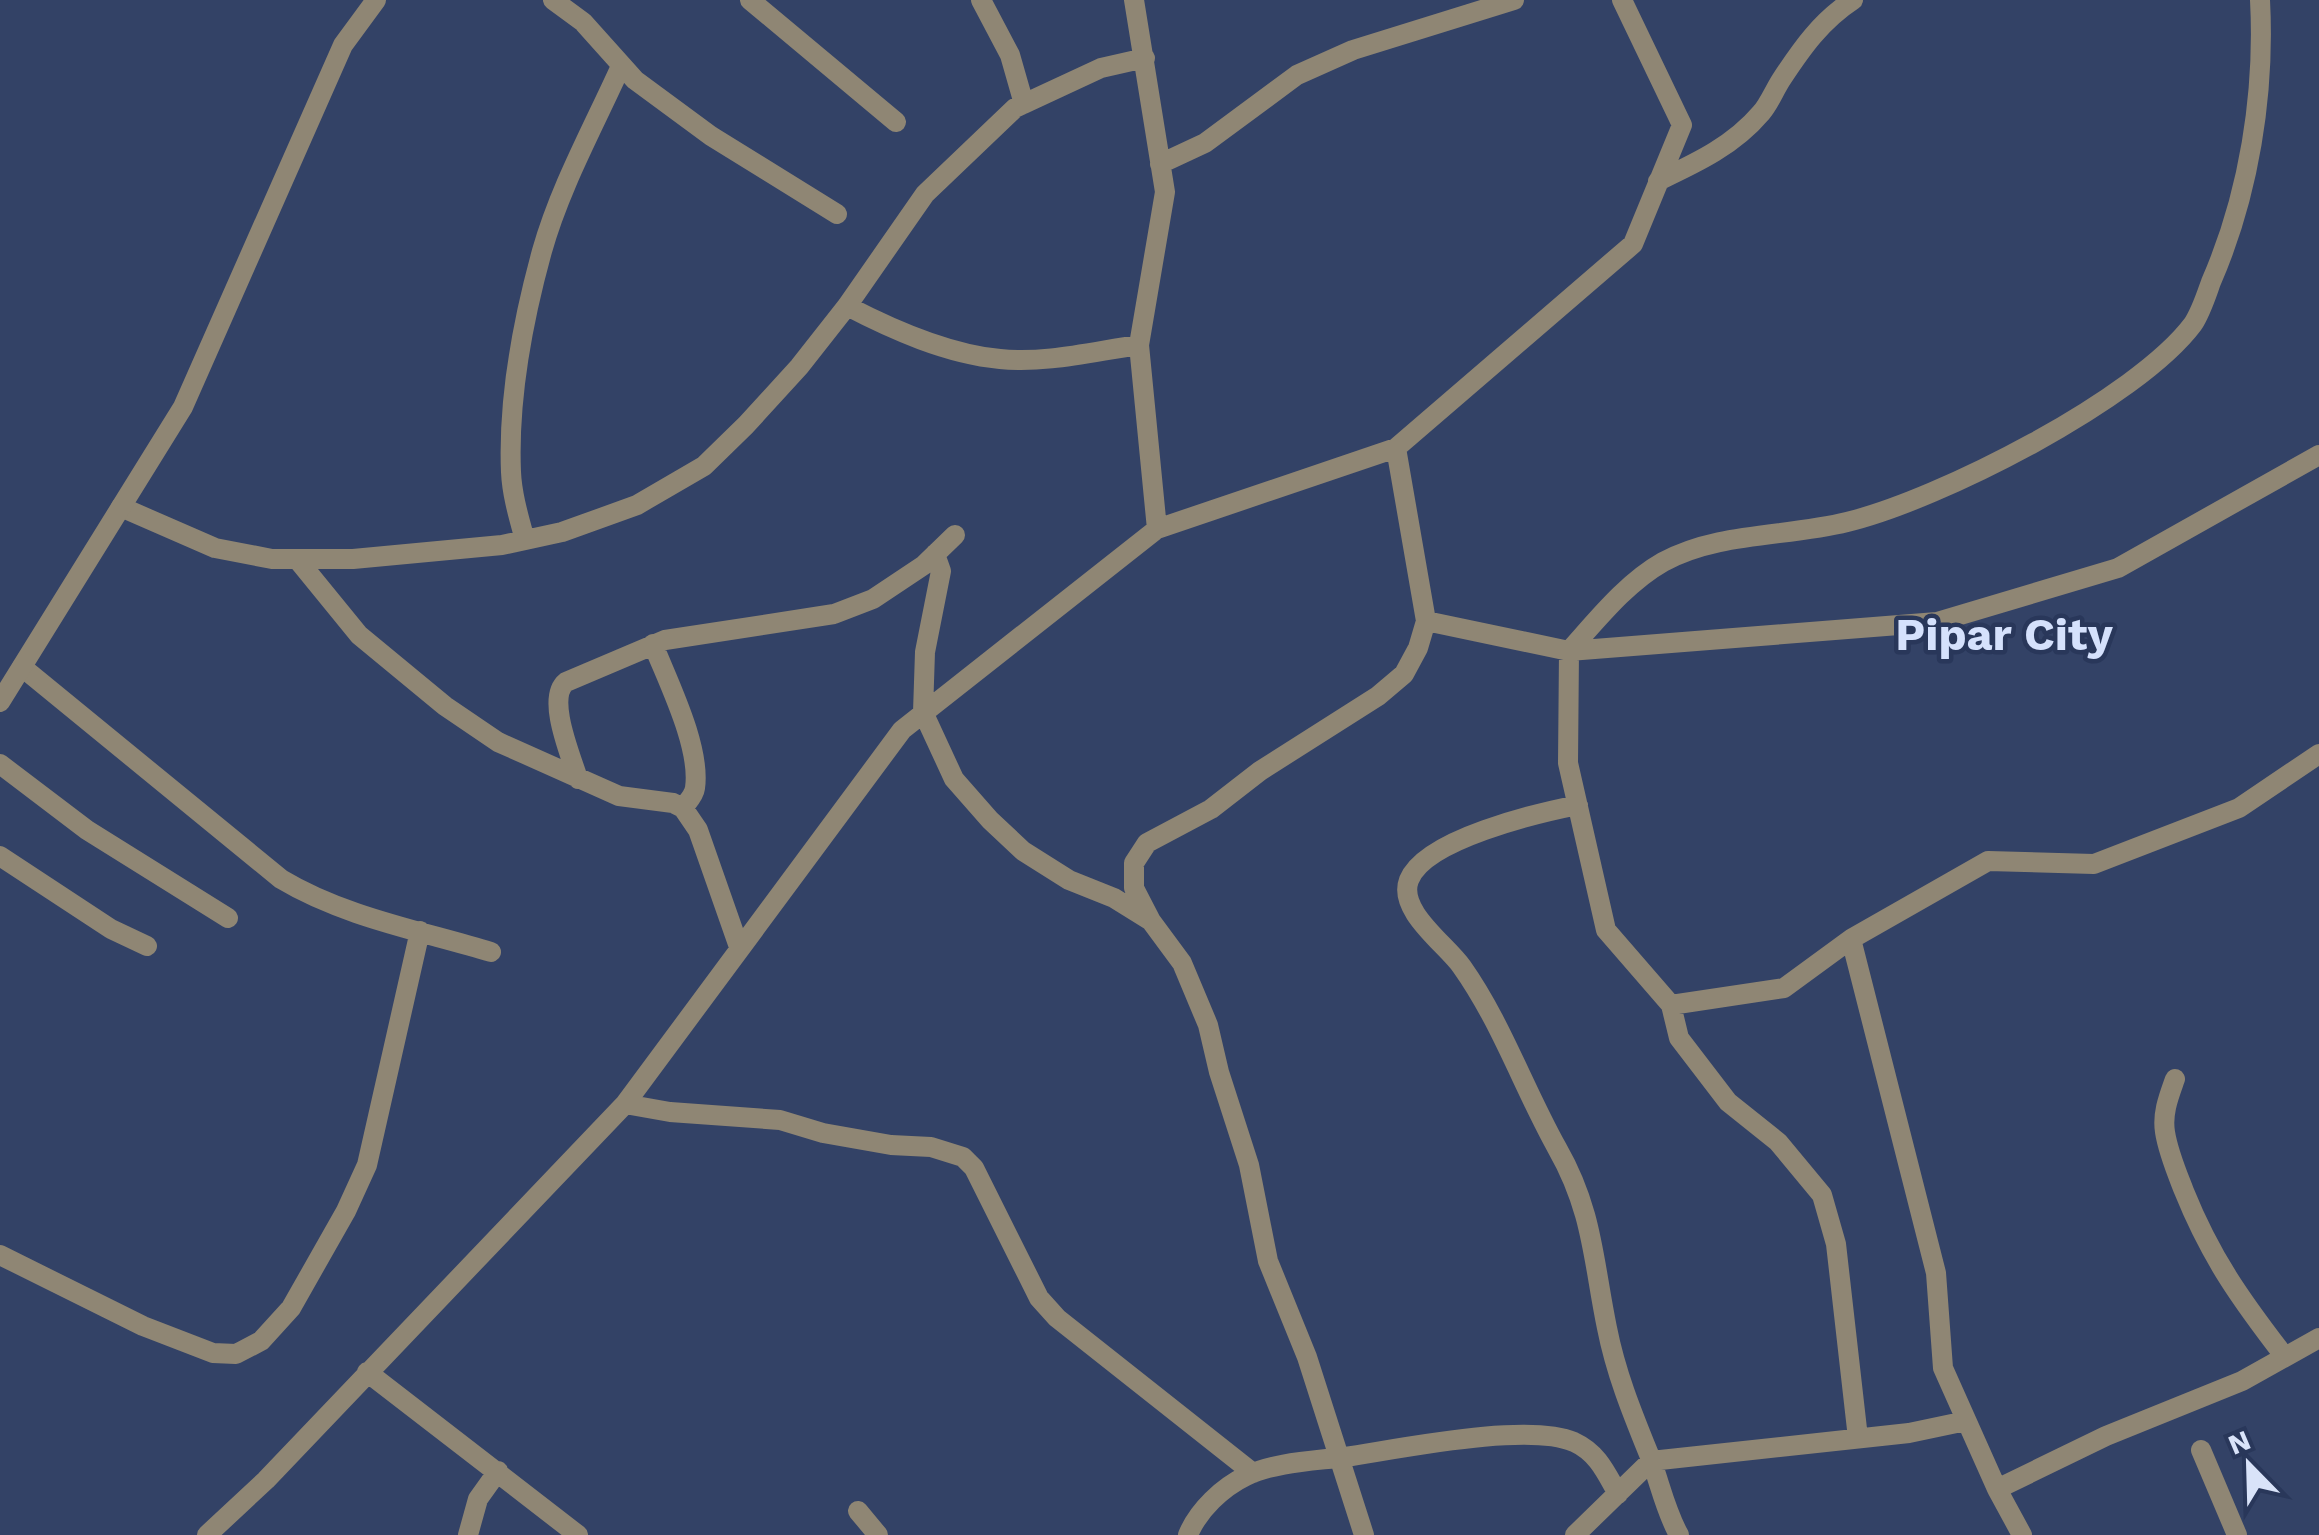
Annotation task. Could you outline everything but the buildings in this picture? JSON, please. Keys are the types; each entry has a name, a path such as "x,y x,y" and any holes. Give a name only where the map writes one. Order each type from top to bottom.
{"street":[{"path":"0,702 183,407 343,44 376,0"},
{"path":"553,0 583,22 621,66 712,136 837,214"},
{"path":"750,0 896,122"},
{"path":"982,0 1010,55 1024,104"},
{"path":"1134,0 1164,192 1139,345 1156,529"},
{"path":"1160,164 1205,143 1297,75 1353,50 1514,0"},
{"path":"207,1535 266,1480 624,1104 902,730 1156,529 1396,448 1633,244 1682,125 1622,0"},
{"path":"1658,181 1732,141 1762,112 1808,38 1830,15 1852,0"},
{"path":"1858,1438 1836,1244 1822,1195 1778,1142 1718,1090 1679,1038 1671,1005 1606,930 1568,763 1569,651 1616,600 1661,563 1700,546 1848,522 1914,499 2061,426 2158,363 2195,321 2224,252 2244,185 2262,30 2260,0"},
{"path":"121,507 215,548 272,559 353,560 525,540 602,520 704,466 799,367 925,194 1016,108 1101,68 1145,58"},
{"path":"525,540 511,473 518,372 542,250 621,66"},
{"path":"846,306 922,339 1002,360 1139,345"},
{"path":"1364,1535 1307,1358 1268,1261 1249,1165 1218,1072 1208,1025 1182,963 1151,921 1134,888 1134,863 1147,843 1211,810 1260,771 1378,696 1404,674 1426,621 1396,448"},
{"path":"1426,621 1569,651 1937,622 2118,568 2319,454"},
{"path":"578,780 556,701 560,687 653,644 834,614 873,599 924,565 954,535"},
{"path":"935,554 941,571 925,652 923,712 954,779 1023,851 1069,880 1114,898 1151,921"},
{"path":"297,559 359,634 406,676 498,742 619,796 673,803 682,808 698,830 738,947"},
{"path":"653,644 676,702 692,760 695,792 682,808"},
{"path":"22,667 297,889 364,914 491,952"},
{"path":"1671,1005 1784,988 1851,939 1988,861 2094,864 2240,808 2319,754"},
{"path":"0,764 87,830 228,918"},
{"path":"1578,805 1478,831 1428,860 1409,880 1408,891 1412,910 1421,923 1462,966 1572,1175 1588,1216 1624,1394 1679,1535"},
{"path":"0,856 111,929 147,946"},
{"path":"0,1255 143,1326 213,1353 236,1354 261,1341 291,1308 367,1165 420,931"},
{"path":"1851,939 1936,1273 1943,1368 2022,1535"},
{"path":"2175,1079 2166,1105 2164,1131 2176,1170 2198,1225 2230,1286 2285,1357"},
{"path":"624,1104 670,1112 780,1120 824,1133 890,1145 931,1147 963,1156 974,1168 1040,1298 1056,1318 1253,1473"},
{"path":"1997,1489 2106,1436 2242,1381 2319,1338"},
{"path":"367,1372 578,1535"},
{"path":"1575,1535 1651,1461 1908,1433 1966,1421"},
{"path":"1188,1535 1199,1514 1253,1473 1470,1439 1560,1438 1577,1444 1598,1458 1618,1494"},
{"path":"2201,1450 2237,1535"},
{"path":"468,1535 478,1499 498,1472"},
{"path":"858,1511 878,1535"}],"district":[{"name":"Pipar City","path":"2004,634"}]}
